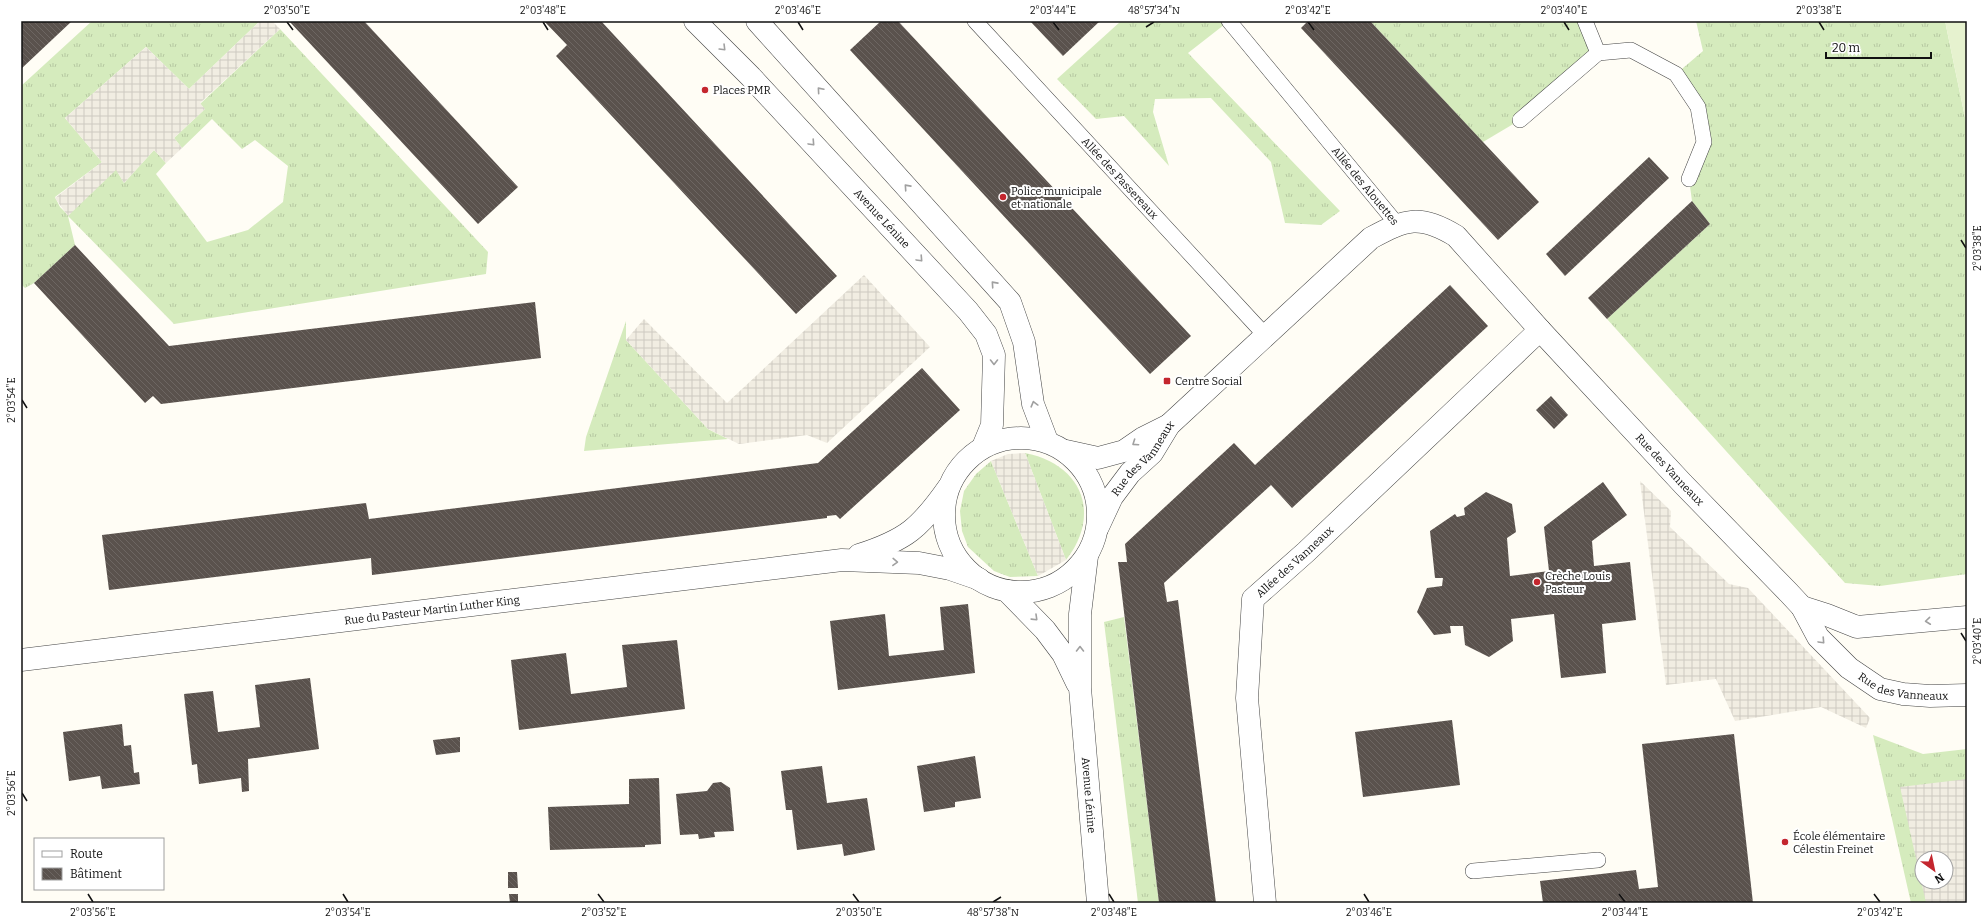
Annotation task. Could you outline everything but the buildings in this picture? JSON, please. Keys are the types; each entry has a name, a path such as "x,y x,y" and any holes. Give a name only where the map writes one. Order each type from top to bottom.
{"street":[{"name":"Avenue Lénine","path":"695,21 751,77 810,140 968,311 986,334 994,354 994,399 992,425 983,447"},
{"path":"757,21 1010,302 1024,342 1033,404 1047,441"},
{"name":"Allée des Alouettes","path":"1397,224 1417,221 1440,227 1456,236 1540,330"},
{"path":"1169,425 1371,238 1397,224"},
{"name":"Rue des Vanneaux","path":"1540,330 1683,484 1802,608 1818,637 1849,668 1880,689 1903,694 1930,696 1967,695"},
{"name":"Allée des Vanneaux","path":"1266,903 1247,698 1254,599 1540,330"},
{"name":"Rue des Vanneaux","path":"1066,451 1098,458 1124,451 1144,438 1169,425"},
{"name":"Rue des Vanneaux","path":"1098,527 1112,497 1130,473 1152,453 1169,425"},
{"path":"1025,437 1047,441 1066,451 1082,466 1093,484 1099,508 1098,527 1087,556 1078,568 1066,578 1052,586 1038,591 1007,591 979,579 966,569 954,554 945,532 944,507 948,488 963,462 983,447 1004,439 1025,437"},
{"name":"Rue du Pasteur Martin Luther King","path":"842,560 886,547 908,534 930,514 948,488"},
{"name":"Avenue Lénine","path":"1087,556 1080,614 1080,688 1098,903"},
{"name":"Rue du Pasteur Martin Luther King","path":"21,660 842,560 919,563 950,569 979,579"},
{"name":"Avenue Lénine","path":"1007,591 1045,630 1063,654 1080,688"},
{"path":"1802,608 1827,615 1857,627 1967,617"}],"lane":[{"name":"Allée des Passereaux","path":"975,21 1265,335"},
{"name":"Allée des Alouettes","path":"1229,21 1397,224"},
{"path":"1585,21 1598,53"},
{"path":"1520,120 1598,53 1631,50 1676,74 1698,108 1704,142 1689,179"},
{"path":"1472,871 1598,860"}],"green space":[{"path":"92,21 260,21 189,89 146,47 65,118 102,162 55,197 60,207 68,215 116,169 124,183 154,150 166,163 156,174 207,242 248,230 283,202 288,166 255,140 242,149 212,119 182,148 174,138 205,109 200,104 280,29 488,252 486,274 174,324 68,216 75,245 34,283 25,288 21,284 21,86"},
{"path":"1121,21 1229,21 1188,53 1340,211 1321,225 1285,223 1271,162 1211,98 1155,99 1153,112 1169,166 1124,116 1096,119 1057,79"},
{"path":"1370,21 1585,21 1598,53 1520,120 1483,142"},
{"path":"1696,21 1945,21 1967,127 1967,574 1880,586 1845,583 1607,319 1710,224 1692,201 1689,179 1704,142 1676,74 1703,51"},
{"path":"1945,21 1967,21 1967,127"},
{"path":"626,321 626,340 708,429 728,439 584,451 586,437"},
{"path":"1025,453 1045,459 1061,468 1073,480 1080,493 1084,509 1083,525 1077,543 1066,560"},
{"path":"991,461 1038,576 1010,577 994,571 968,547 962,531 960,511 964,491 976,474"},
{"path":"1124,617 1159,903 1138,903 1104,622"},
{"path":"1873,735 1923,754 1967,749 1967,903 1911,903"}],"shaded area":[{"path":"260,21 272,21 280,29 200,103 205,109 174,138 182,148 166,163 154,150 124,183 116,170 68,216 55,198 102,162 65,118 146,47 189,89"},
{"path":"864,275 930,347 827,443 807,435 739,444 708,429 626,340 644,319 727,403"},
{"path":"1025,453 1066,560 1038,576 991,461 1008,454"},
{"path":"1640,481 1671,511 1670,527 1729,584 1748,588 1870,718 1866,728 1821,707 1735,721 1716,679 1666,685"},
{"path":"1967,779 1967,903 1926,903 1923,890 1954,890 1954,850 1914,850 1900,787"}],"place":[{"name":"Places PMR","path":"705,90"},
{"name":"Police municipale et nationale","path":"1003,197"},
{"name":"Centre Social","path":"1167,381"},
{"name":"Crèche Louis Pasteur","path":"1537,582"},
{"name":"École élémentaire Célestin Freinet","path":"1785,842"}]}
